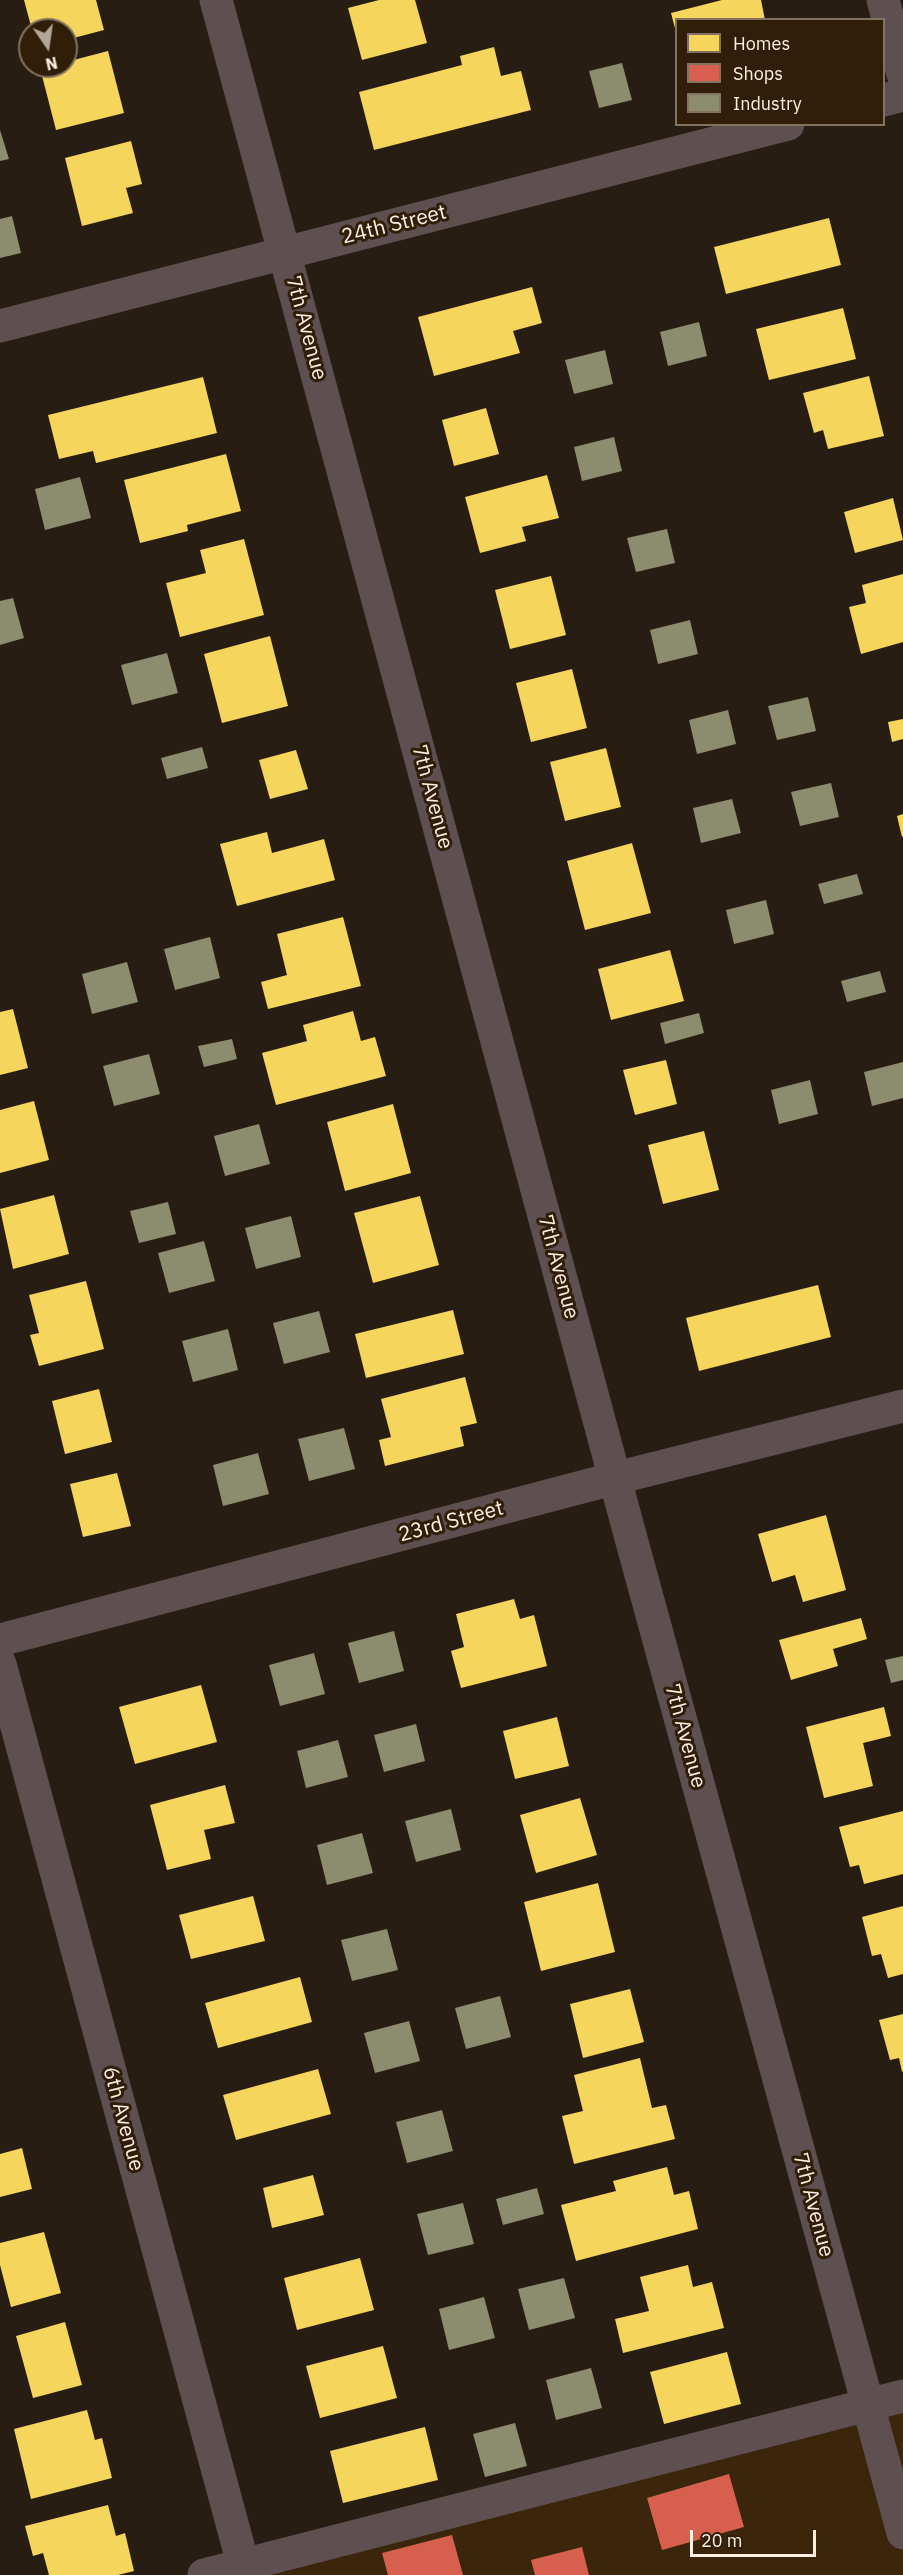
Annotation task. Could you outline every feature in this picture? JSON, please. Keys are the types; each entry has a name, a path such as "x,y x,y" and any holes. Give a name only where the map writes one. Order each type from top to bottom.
{"street":[{"name":"7th Avenue","path":"216,0 903,2533"},
{"path":"883,0 903,74"},
{"path":"885,100 903,95"},
{"name":"24th Street","path":"0,326 780,126"},
{"name":"23rd Street","path":"0,1640 616,1478 903,1406"},
{"name":"6th Avenue","path":"0,1664 245,2570"},
{"path":"204,2575 245,2570 903,2396"}],"shaded area":[{"path":"903,2396 903,2575 198,2575"}],"building: Homes":[{"path":"24,0 96,0 104,30 78,37 78,18 29,18"},
{"path":"379,0 415,0 427,43 362,60 348,8"},
{"path":"722,0 761,0 765,18 675,18 675,28 671,13"},
{"path":"494,47 501,76 521,71 531,110 374,150 359,92 462,65 460,56"},
{"path":"108,51 124,113 56,130 43,78 78,78 78,59"},
{"path":"131,141 142,184 126,188 133,213 82,226 65,158"},
{"path":"829,218 841,265 726,294 714,247"},
{"path":"532,287 542,323 513,331 520,353 434,376 418,317"},
{"path":"843,308 856,359 769,380 756,329"},
{"path":"869,376 884,436 828,449 823,430 814,433 803,393"},
{"path":"203,377 217,433 96,463 93,451 59,459 48,415"},
{"path":"486,408 499,454 454,466 442,420"},
{"path":"226,454 241,511 187,525 188,531 140,543 124,480"},
{"path":"547,475 559,518 522,527 526,541 480,553 465,497"},
{"path":"893,498 903,540 855,553 844,512"},
{"path":"244,539 264,615 180,637 166,583 206,573 200,550"},
{"path":"903,574 903,642 861,654 849,607 866,603 862,585"},
{"path":"551,576 566,635 510,649 495,590"},
{"path":"270,636 288,706 222,723 204,654"},
{"path":"572,669 587,728 531,742 516,683"},
{"path":"903,719 903,739 892,742 888,722"},
{"path":"606,748 621,807 565,821 550,762"},
{"path":"296,750 308,789 270,799 259,760"},
{"path":"903,814 903,836 902,837 897,816"},
{"path":"267,832 272,853 324,839 335,880 237,906 220,844"},
{"path":"632,843 651,913 585,930 567,861"},
{"path":"343,917 361,986 268,1009 261,982 287,975 277,934"},
{"path":"670,950 684,1001 611,1020 598,969"},
{"path":"13,1009 28,1068 0,1075 0,1012"},
{"path":"353,1011 361,1041 375,1037 386,1076 276,1105 262,1053 307,1041 303,1025"},
{"path":"666,1060 677,1104 635,1115 623,1070"},
{"path":"34,1101 49,1160 0,1173 0,1110"},
{"path":"393,1104 411,1173 345,1191 327,1122"},
{"path":"704,1131 719,1190 663,1204 648,1145"},
{"path":"54,1195 69,1254 13,1269 0,1209"},
{"path":"420,1196 439,1265 373,1283 354,1213"},
{"path":"86,1281 104,1349 39,1366 30,1335 39,1333 29,1295"},
{"path":"818,1285 831,1337 699,1371 686,1318"},
{"path":"453,1310 464,1354 366,1378 355,1334"},
{"path":"465,1377 477,1423 460,1427 464,1446 385,1466 379,1440 391,1437 381,1399"},
{"path":"99,1389 112,1442 65,1454 52,1401"},
{"path":"117,1473 131,1526 83,1537 70,1484"},
{"path":"826,1515 846,1590 803,1602 795,1575 772,1582 758,1534"},
{"path":"514,1599 520,1619 534,1615 547,1666 461,1688 451,1651 464,1647 456,1614"},
{"path":"861,1618 867,1639 833,1649 838,1666 791,1680 779,1640"},
{"path":"201,1685 217,1742 135,1764 119,1707"},
{"path":"884,1707 891,1736 863,1743 873,1786 824,1798 806,1727"},
{"path":"557,1717 569,1766 515,1779 503,1731"},
{"path":"225,1785 235,1823 204,1830 211,1859 167,1870 150,1805"},
{"path":"580,1798 597,1855 536,1873 520,1815"},
{"path":"903,1811 903,1874 864,1884 859,1865 850,1867 839,1827"},
{"path":"598,1883 615,1952 541,1971 524,1902"},
{"path":"253,1896 265,1941 191,1959 179,1915"},
{"path":"903,1906 903,1974 888,1978 881,1954 872,1956 862,1917"},
{"path":"300,1977 312,2022 218,2048 205,2003"},
{"path":"630,1989 644,2042 583,2058 570,2004"},
{"path":"903,2014 902,2072 899,2058 890,2060 879,2020"},
{"path":"640,2058 652,2108 666,2105 675,2139 574,2164 562,2116 583,2111 574,2075"},
{"path":"318,2069 331,2114 236,2140 223,2095"},
{"path":"22,2148 32,2189 0,2197 0,2154"},
{"path":"667,2167 674,2195 689,2191 698,2229 576,2261 561,2205 616,2191 613,2181"},
{"path":"313,2175 324,2215 272,2228 263,2188"},
{"path":"44,2232 61,2293 11,2307 0,2265 0,2243"},
{"path":"360,2258 374,2310 297,2330 284,2278"},
{"path":"688,2265 693,2287 712,2282 724,2328 623,2353 615,2319 649,2311 640,2277"},
{"path":"65,2322 82,2385 33,2398 16,2336"},
{"path":"383,2346 397,2398 320,2418 306,2366"},
{"path":"727,2352 741,2404 664,2424 650,2372"},
{"path":"87,2410 95,2440 102,2438 112,2478 31,2499 14,2429"},
{"path":"425,2427 438,2480 343,2503 330,2451"},
{"path":"108,2505 116,2536 125,2533 134,2571 118,2575 49,2575 43,2553 33,2556 25,2526"}],"building: Shops":[{"path":"729,2474 744,2527 662,2550 647,2498"},
{"path":"452,2535 463,2575 388,2575 382,2553"},
{"path":"582,2547 589,2575 535,2575 531,2560"}],"building: Industry":[{"path":"622,63 632,100 599,108 589,71"},
{"path":"0,130 9,159 0,161"},
{"path":"12,216 21,253 0,258 0,219"},
{"path":"699,322 707,356 668,366 660,332"},
{"path":"605,350 613,384 574,394 565,360"},
{"path":"614,437 622,471 582,481 574,447"},
{"path":"80,477 91,518 45,530 35,489"},
{"path":"667,529 675,563 636,572 627,538"},
{"path":"13,598 24,638 0,645 0,601"},
{"path":"690,620 698,654 658,664 650,630"},
{"path":"167,653 178,693 132,705 121,665"},
{"path":"808,697 816,731 777,740 768,706"},
{"path":"728,710 736,744 697,754 689,720"},
{"path":"202,747 208,768 167,779 161,758"},
{"path":"831,783 839,817 800,826 791,792"},
{"path":"732,799 741,833 701,843 693,808"},
{"path":"857,874 863,894 824,904 818,884"},
{"path":"766,900 774,934 734,944 726,910"},
{"path":"210,937 220,978 175,990 164,949"},
{"path":"127,962 138,1002 92,1014 82,974"},
{"path":"880,971 886,992 847,1002 841,981"},
{"path":"699,1013 704,1033 665,1044 660,1023"},
{"path":"232,1039 237,1059 204,1067 198,1046"},
{"path":"149,1054 160,1094 114,1106 103,1066"},
{"path":"903,1062 903,1098 872,1106 864,1072"},
{"path":"810,1080 818,1114 779,1124 771,1090"},
{"path":"259,1124 270,1164 225,1176 214,1136"},
{"path":"168,1202 176,1234 139,1243 130,1211"},
{"path":"291,1216 301,1257 256,1269 245,1228"},
{"path":"204,1241 215,1281 169,1293 158,1253"},
{"path":"319,1311 330,1352 284,1364 273,1323"},
{"path":"228,1329 238,1370 193,1382 182,1341"},
{"path":"344,1428 355,1469 309,1481 298,1439"},
{"path":"258,1453 269,1494 223,1506 213,1465"},
{"path":"394,1631 404,1671 359,1683 348,1643"},
{"path":"314,1653 325,1694 280,1706 269,1665"},
{"path":"903,1656 903,1680 891,1683 885,1660"},
{"path":"416,1724 425,1761 384,1772 374,1735"},
{"path":"338,1740 348,1777 306,1788 297,1751"},
{"path":"451,1809 461,1850 416,1862 405,1821"},
{"path":"362,1833 373,1873 327,1885 317,1845"},
{"path":"387,1929 398,1970 352,1981 341,1940"},
{"path":"500,1996 511,2037 466,2049 455,2008"},
{"path":"409,2021 420,2061 375,2073 364,2033"},
{"path":"442,2110 453,2151 407,2163 396,2122"},
{"path":"537,2188 544,2214 503,2225 496,2199"},
{"path":"463,2203 474,2244 428,2255 417,2214"},
{"path":"564,2278 575,2318 529,2330 518,2289"},
{"path":"484,2297 495,2338 449,2350 439,2309"},
{"path":"591,2368 602,2408 556,2420 546,2380"},
{"path":"515,2423 527,2466 485,2477 473,2434"}]}
